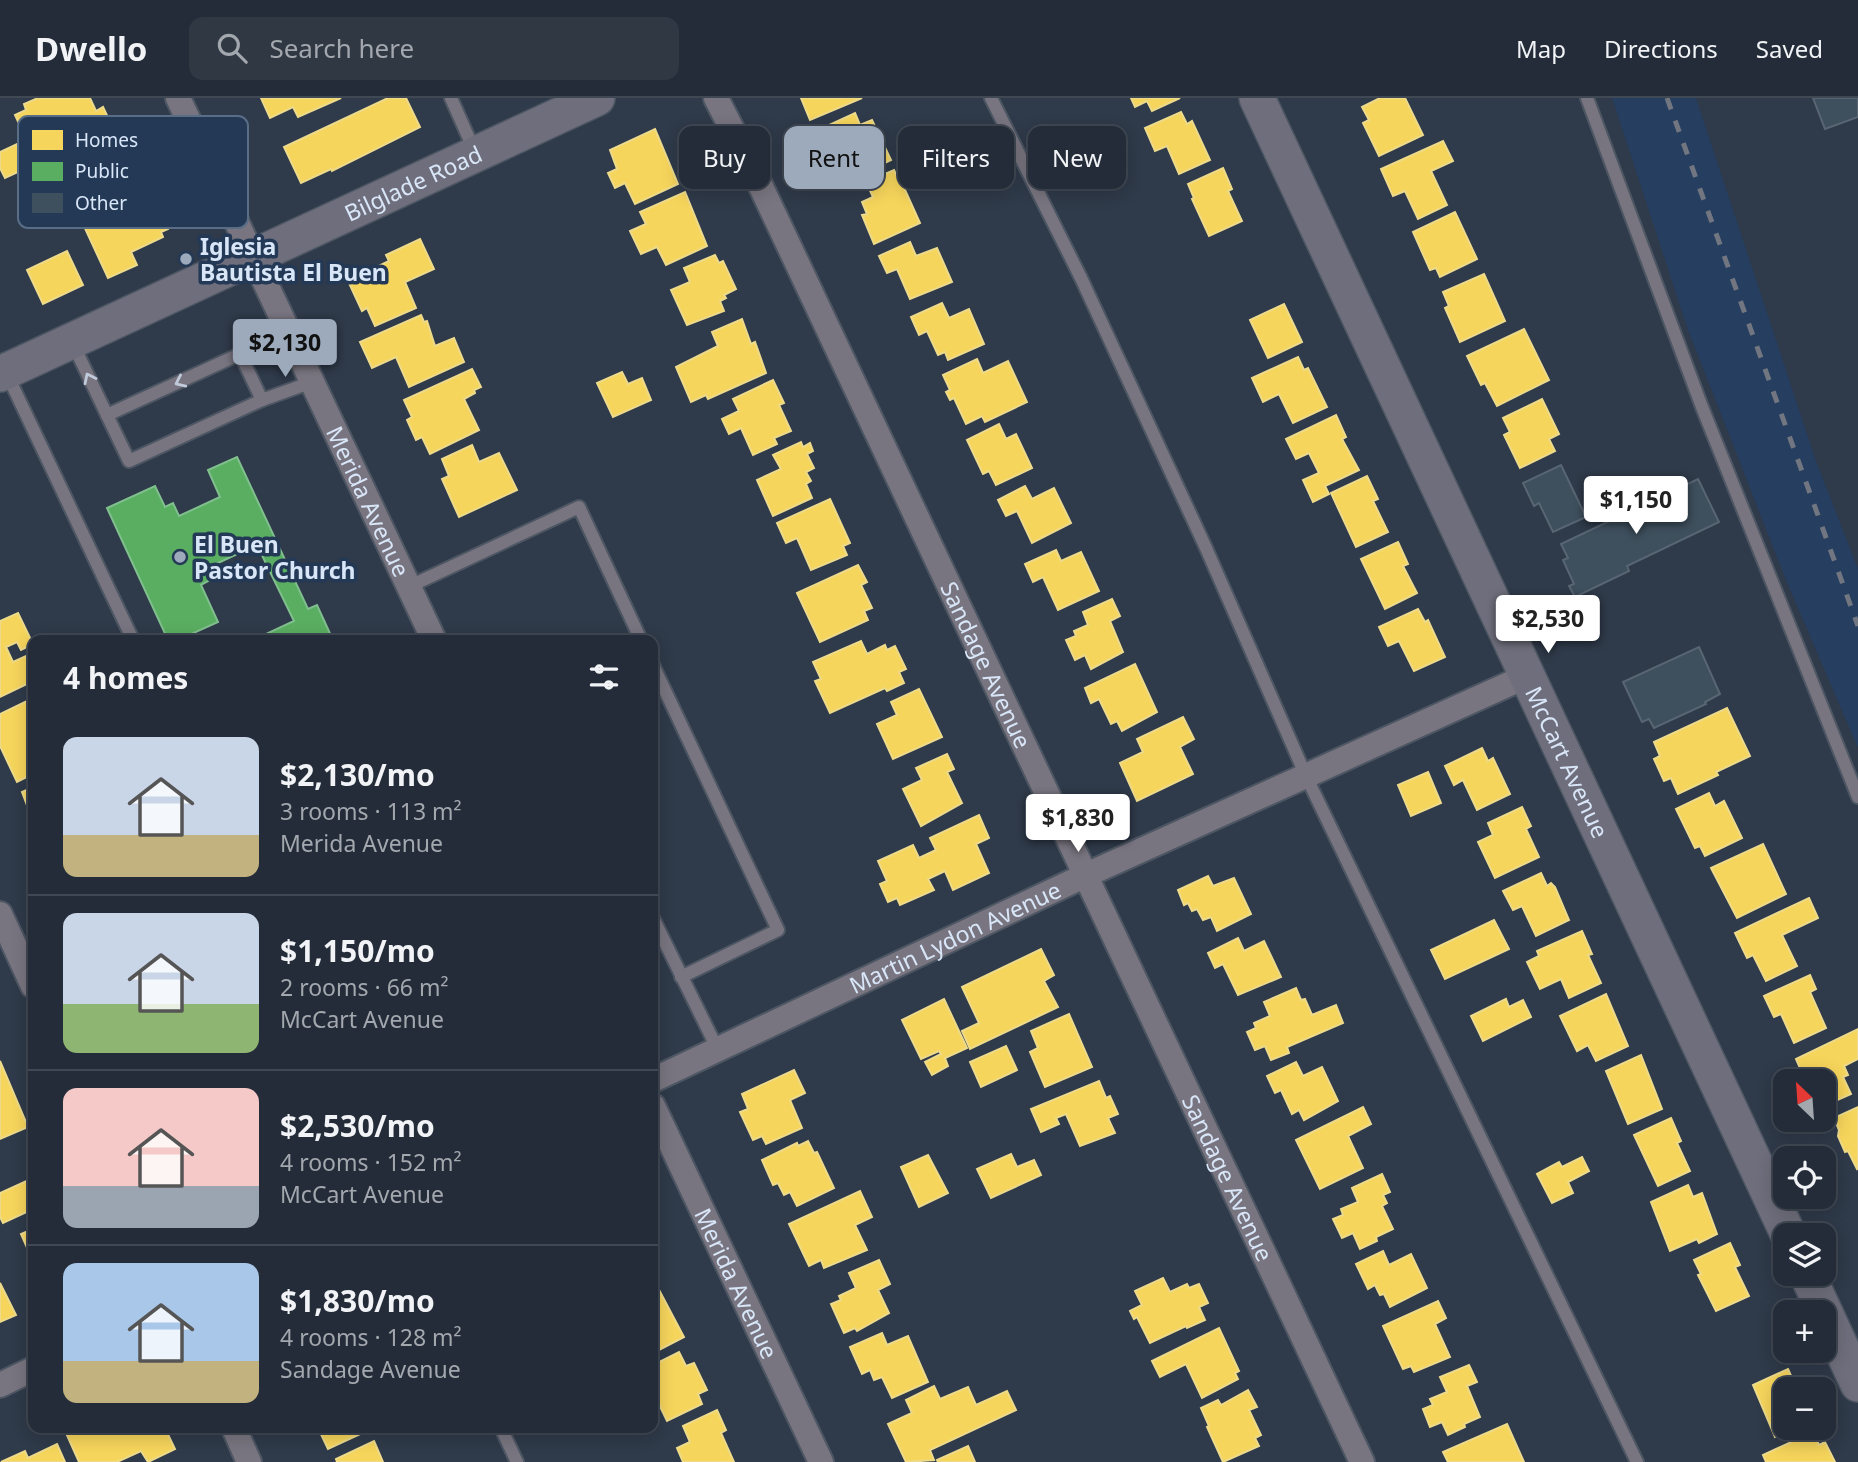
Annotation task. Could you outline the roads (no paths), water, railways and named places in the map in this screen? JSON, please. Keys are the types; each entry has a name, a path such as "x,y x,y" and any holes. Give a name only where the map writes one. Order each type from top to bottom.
{"main road":[{"name":"Bilglade Road","path":"2,368 71,341 597,98"},
{"name":"McCart Avenue","path":"1257,98 1783,1223"},
{"path":"1813,1286 1858,1384"}],"street":[{"name":"Merida Avenue","path":"178,98 187,116"},
{"name":"Sandage Avenue","path":"716,98 756,176 1362,1462"},
{"name":"Merida Avenue","path":"240,228 432,635"},
{"name":"Martin Lydon Avenue","path":"658,1078 1084,876 1527,676"},
{"path":"0,914 28,975"},
{"name":"Merida Avenue","path":"658,1116 821,1462"},
{"path":"0,1385 28,1371"},
{"path":"236,1433 248,1462"}],"lane":[{"path":"451,98 476,154"},
{"path":"991,98 1081,278 1206,548 1306,776 1637,1462"},
{"path":"1587,98 1702,407 1858,797"},
{"path":"71,341 129,461 261,400 312,382"},
{"path":"107,415 240,354 261,400"},
{"path":"2,368 131,635"},
{"path":"408,587 579,507 639,635"},
{"path":"658,676 778,930 681,977"},
{"path":"658,929 717,1048"},
{"path":"503,1433 517,1462"}],"railway":[{"path":"1667,98 1858,626"}],"place":[{"name":"Iglesia Bautista El Buen","path":"186,259"},
{"name":"El Buen Pastor Church","path":"180,557"}]}
